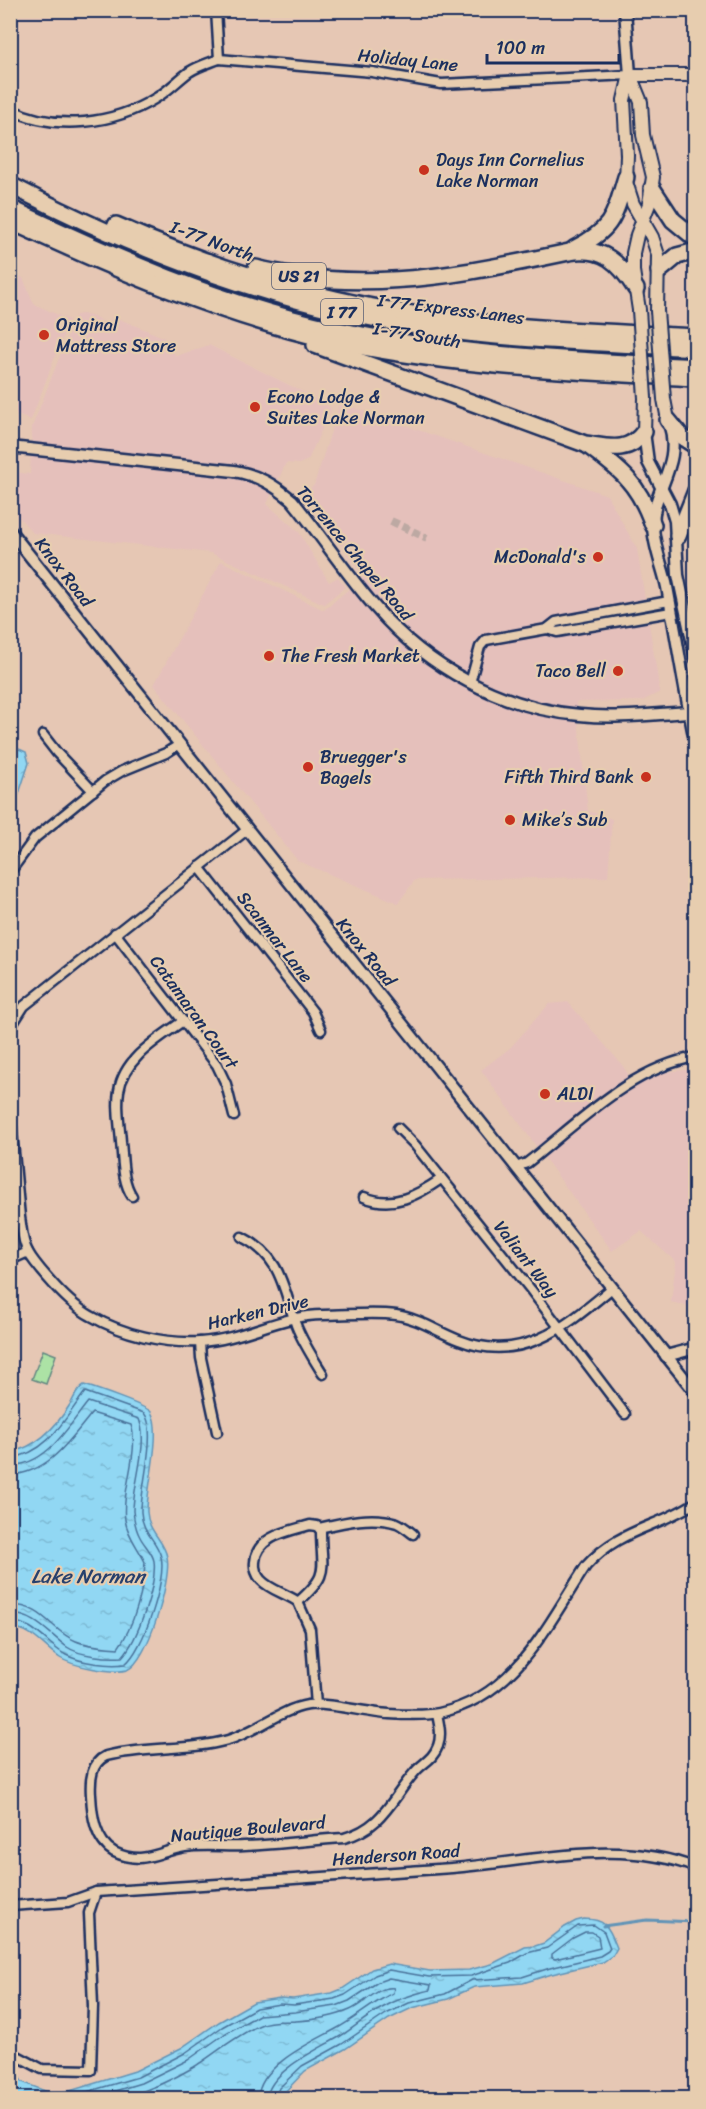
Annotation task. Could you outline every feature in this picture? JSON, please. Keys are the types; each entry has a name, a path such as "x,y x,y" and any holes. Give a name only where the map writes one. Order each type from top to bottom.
{"highway":[{"name":"US 21","path":"197,257 234,262 265,271 316,279 368,281 450,275 569,252 597,237 608,226 616,212 626,177"},
{"name":"I-77 North","path":"10,183 197,257 309,292 410,314 514,326 696,337"},
{"name":"I 77 Express Lanes","path":"10,183 88,224 186,266 245,286 336,311 398,323 482,334 696,348"},
{"path":"652,188 672,220 696,239"},
{"name":"I 77 Express Lanes","path":"10,208 91,246 179,283 270,313 332,329 480,353 696,367"},
{"name":"I-77 South","path":"10,221 145,281 236,315 330,340 425,358 532,369 696,378"},
{"path":"569,252 587,251 605,256 624,270 636,289"},
{"path":"659,271 677,256 696,251"},
{"path":"236,315 585,444 616,449 624,448 634,443 644,432"},
{"path":"668,420 682,437 696,446"},
{"path":"585,444 613,464 630,480 642,498 653,525"},
{"path":"678,536 696,490"}],"main road":[{"path":"644,432 645,398 633,253 637,235 648,210 652,188 651,167 643,135 641,102 630,75 696,75"},
{"name":"US 21","path":"630,75 624,100 626,177 630,197 656,248 659,271 657,311 664,399 668,420"}],"street":[{"path":"10,109 22,115 79,123 100,121 141,107 159,97 189,72 219,59 216,10"},
{"path":"625,10 630,75"},
{"name":"Holiday Lane","path":"219,59 372,72 441,84 630,75"},
{"path":"668,420 672,435 672,453 669,472 655,508 653,525 694,712 696,745"},
{"path":"644,432 648,462 673,512 678,536 678,575 696,659"},
{"name":"Torrence Chapel Road","path":"10,447 234,471 261,478 292,500 378,610 431,660 470,683 531,706 579,715 694,712"},
{"name":"Knox Road","path":"10,531 696,1393"},
{"path":"470,683 480,647 486,640 547,629 556,622 670,607"},
{"path":"43,735 93,790"},
{"path":"10,872 35,838 93,790 114,776 166,753 180,744"},
{"path":"10,1028 24,1006 248,830"},
{"name":"Scanmar Lane","path":"199,867 313,1012 321,1030"},
{"name":"Catamaran Court","path":"116,933 217,1065 226,1084 234,1116"},
{"path":"132,1196 125,1182 119,1121 118,1102 122,1078 136,1057 183,1021"},
{"path":"516,1167 527,1163 645,1073 679,1060 696,1057"},
{"name":"Harken Drive","path":"10,1109 21,1225 28,1252 55,1286 91,1316 140,1335 175,1341 200,1342 231,1338 294,1318 321,1315 395,1315 460,1340 487,1347 502,1348 532,1343 544,1338 581,1314 612,1288"},
{"name":"Valiant Way","path":"398,1128 415,1145 625,1414"},
{"path":"364,1197 384,1202 411,1198 441,1179"},
{"path":"242,1237 258,1246 270,1258 280,1274 303,1342 323,1374"},
{"path":"10,1260 28,1252"},
{"path":"200,1342 201,1358 217,1432"},
{"path":"666,1356 696,1348"},
{"name":"Nautique Boulevard","path":"437,1714 440,1738 433,1756 415,1771 385,1814 355,1835 344,1838 247,1846 186,1847 142,1858 129,1857 108,1848 97,1833 92,1807 92,1772 100,1759 117,1753 219,1742 242,1735 291,1710 316,1705 389,1714 437,1714 472,1702 505,1681 523,1660 586,1566 596,1556 625,1535 696,1502"},
{"path":"316,1705 309,1629 298,1602 259,1579 255,1559 260,1548 275,1536 310,1524 319,1528 347,1521 376,1520 398,1524 413,1534"},
{"path":"298,1602 317,1584 322,1574 319,1528"},
{"name":"Henderson Road","path":"10,1906 68,1902 96,1892 454,1868 607,1852 663,1858 696,1868"},
{"path":"10,2052 42,2069 91,2070 93,2006 89,1913 96,1892"}],"shaded area":[{"path":"11,271 23,278 34,304 69,320 31,420 11,413"},
{"path":"83,314 97,318 108,325 112,316 163,337 176,356 209,345 325,403 331,409 308,460 299,464 286,463 267,504 299,532 329,582 338,577 345,587 324,604 211,553 33,533 11,508 14,472 30,474 32,427 76,315"},
{"path":"340,403 607,495 637,549 660,692 642,701 576,702 588,811 612,819 608,877 415,880 398,903 298,861 154,685 221,561 324,610 363,577 305,493 314,485"},
{"path":"568,1002 623,1066 634,1084 656,1073 695,1069 695,1308 671,1302 676,1262 641,1231 612,1251 481,1070 510,1048 549,1004"}],"green space":[{"path":"43,1350 56,1355 46,1384 32,1379"}],"water":[{"path":"19,749 26,752 29,763 11,818 11,750"},
{"name":"Lake Norman","path":"84,1385 147,1409 151,1412 154,1421 155,1446 147,1512 150,1525 165,1551 168,1568 157,1618 143,1652 135,1664 121,1671 93,1668 66,1661 31,1634 11,1628 11,1452 29,1445 46,1434"},
{"path":"584,1919 602,1923 612,1935 617,1948 613,1955 603,1962 523,1983 474,1987 448,1999 412,2008 389,2019 345,2049 305,2071 279,2098 11,2098 11,2064 22,2082 50,2093 60,2094 135,2071 181,2048 254,2002 332,1993 372,1969 389,1964 430,1971 469,1970 492,1964 525,1947 544,1943 565,1927"}],"waterway":[{"path":"603,1926 647,1920 696,1922"}],"tunnel":[{"path":"391,521 427,538"}],"place":[{"name":"Days Inn Cornelius Lake Norman","path":"424,170"},
{"name":"Original Mattress Store","path":"44,335"},
{"name":"Econo Lodge & Suites Lake Norman","path":"255,407"},
{"name":"McDonald's","path":"598,557"},
{"name":"The Fresh Market","path":"269,656"},
{"name":"Taco Bell","path":"618,671"},
{"name":"Bruegger's Bagels","path":"308,767"},
{"name":"Fifth Third Bank","path":"646,777"},
{"name":"Mike’s Sub","path":"510,820"},
{"name":"ALDI","path":"545,1094"}]}
